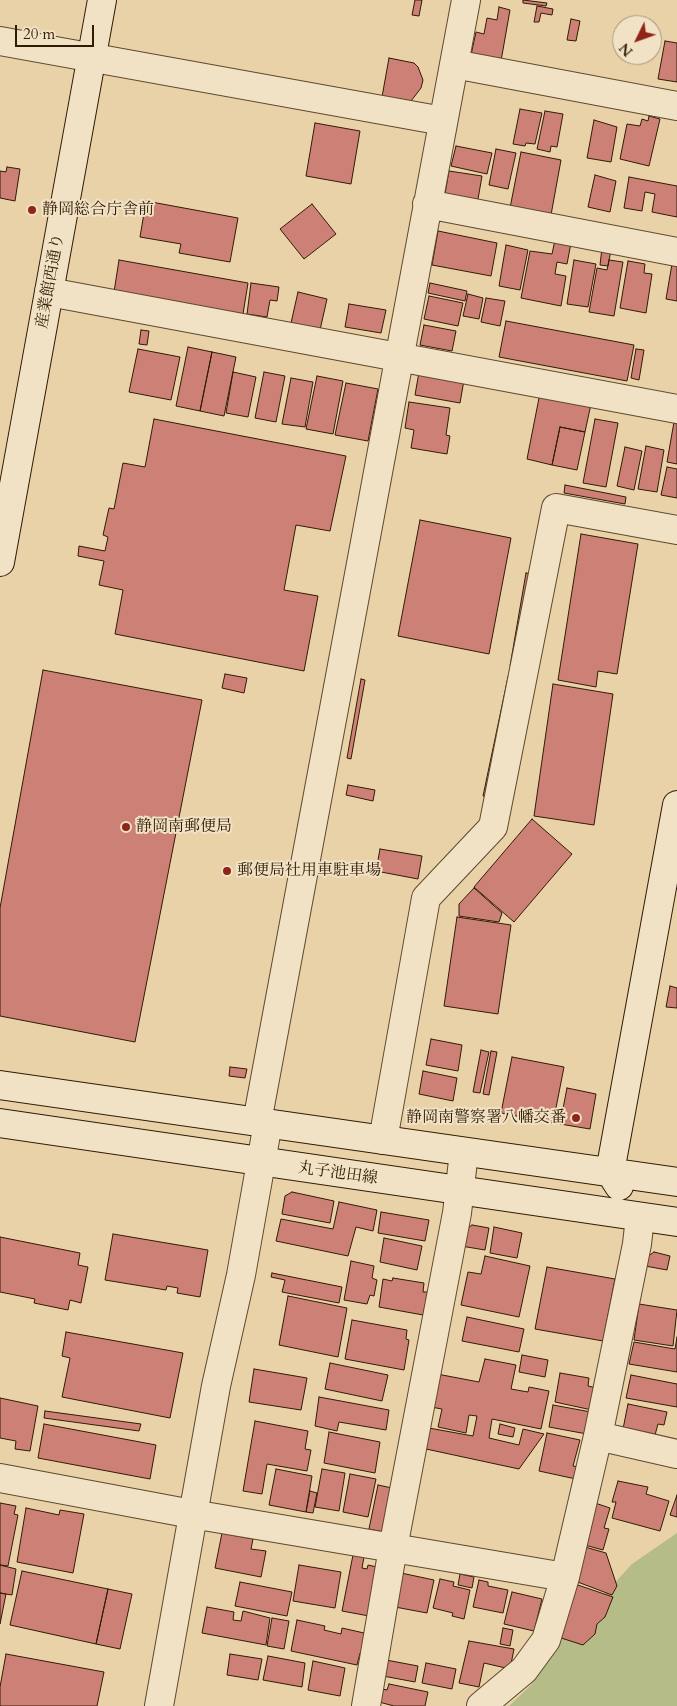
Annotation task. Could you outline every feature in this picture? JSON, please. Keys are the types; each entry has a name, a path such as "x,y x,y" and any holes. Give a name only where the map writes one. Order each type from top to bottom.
{"street":[{"name":"産業館西通り","path":"0,562 5,503 49,292 102,0"},
{"path":"159,1706 192,1514 260,1174 262,1123 398,358 466,0"},
{"path":"0,41 443,121"},
{"path":"454,64 677,106"},
{"path":"427,204 677,252"},
{"path":"49,292 677,409"},
{"path":"383,1140 426,898 493,827 556,508 677,530"},
{"path":"481,1706 524,1670 546,1640 565,1577 598,1436 637,1244 640,1217 610,1172 677,804"},
{"path":"0,1085 677,1182"},
{"name":"丸子池田線","path":"0,1124 260,1174 460,1191 677,1222"},
{"path":"366,1706 393,1548 460,1191 464,1152"},
{"path":"598,1436 677,1454"},
{"path":"0,1478 192,1514 565,1577"}],"green space":[{"path":"677,1533 677,1706 509,1706 531,1685 558,1644 632,1564"}],"building":[{"path":"415,0 422,0 419,16 412,15"},
{"path":"523,0 547,3 546,6 523,3"},
{"path":"537,6 553,9 552,15 541,13 539,22 534,22"},
{"path":"499,7 510,10 501,61 471,55 476,32 484,34 487,18 497,20"},
{"path":"571,19 580,21 576,41 567,40"},
{"path":"665,41 677,43 677,82 658,79"},
{"path":"389,58 414,63 418,67 423,80 421,88 411,101 382,97"},
{"path":"520,109 542,113 535,144 526,143 525,146 513,144"},
{"path":"545,111 563,114 557,147 551,146 550,152 537,149"},
{"path":"649,116 660,119 649,166 620,159 627,124 640,126 642,119 648,121"},
{"path":"594,120 617,127 611,162 587,158"},
{"path":"315,123 360,131 351,184 306,176"},
{"path":"456,146 492,153 487,174 451,166"},
{"path":"496,149 516,153 508,189 489,185"},
{"path":"521,152 561,160 551,215 510,208"},
{"path":"7,167 20,169 15,201 0,198 0,171 6,172"},
{"path":"449,171 482,176 477,205 444,199"},
{"path":"595,175 616,181 610,212 588,207"},
{"path":"629,177 677,186 677,217 652,212 655,194 645,192 642,211 624,208"},
{"path":"146,201 238,218 230,262 179,253 181,244 140,237"},
{"path":"312,204 336,234 304,259 280,229"},
{"path":"438,231 497,243 491,276 432,265"},
{"path":"555,240 571,243 567,264 557,262 555,274 566,276 561,306 521,298 530,251 552,254"},
{"path":"506,245 528,250 520,290 499,286"},
{"path":"602,248 611,250 608,266 600,265"},
{"path":"119,260 248,283 243,314 114,292"},
{"path":"574,260 596,264 588,307 567,304"},
{"path":"609,260 623,262 614,316 589,312 597,268 607,270"},
{"path":"628,261 645,264 644,273 652,274 646,313 620,308"},
{"path":"672,264 677,265 677,301 666,299"},
{"path":"251,283 279,287 277,301 270,300 267,317 247,314"},
{"path":"430,283 467,291 465,301 428,293"},
{"path":"298,292 327,299 320,330 291,323"},
{"path":"468,294 483,298 479,319 463,316"},
{"path":"429,296 463,303 458,326 424,319"},
{"path":"486,298 505,301 500,326 481,322"},
{"path":"349,304 386,310 381,333 345,327"},
{"path":"506,321 634,345 627,381 499,357"},
{"path":"424,325 456,331 452,351 420,345"},
{"path":"141,330 149,331 147,345 139,344"},
{"path":"188,347 212,352 200,411 176,406"},
{"path":"138,349 180,357 171,400 129,392"},
{"path":"636,349 644,350 639,380 631,378"},
{"path":"212,352 236,357 224,416 200,411"},
{"path":"233,372 256,377 248,417 226,413"},
{"path":"264,372 285,376 276,422 255,418"},
{"path":"419,372 464,380 460,403 415,395"},
{"path":"317,376 343,381 333,434 306,429"},
{"path":"291,378 313,382 305,427 282,424"},
{"path":"346,383 378,389 368,441 335,435"},
{"path":"540,393 591,404 585,432 560,427 552,465 527,459"},
{"path":"409,402 450,408 446,435 450,436 447,454 411,448 414,430 405,428"},
{"path":"154,419 346,456 330,531 296,525 284,590 318,596 304,671 115,634 123,590 99,585 104,561 78,556 79,546 105,551 108,537 103,535 109,508 114,509 123,463 145,467"},
{"path":"595,419 618,423 606,487 583,483"},
{"path":"674,422 677,422 677,464 667,462"},
{"path":"560,427 585,432 577,470 552,465"},
{"path":"646,446 664,450 657,492 638,489"},
{"path":"625,447 642,451 634,490 617,486"},
{"path":"667,467 677,469 677,498 661,495"},
{"path":"565,485 626,497 625,504 564,493"},
{"path":"420,520 511,538 489,654 398,636"},
{"path":"581,534 638,544 617,674 598,671 596,687 558,680"},
{"path":"526,573 534,574 518,667 510,666"},
{"path":"43,670 202,700 135,1042 0,1016 0,908"},
{"path":"225,674 247,678 244,693 222,688"},
{"path":"508,677 516,679 491,798 483,796"},
{"path":"361,679 365,680 351,759 347,758"},
{"path":"553,684 613,694 594,825 534,816"},
{"path":"348,785 375,790 373,801 346,795"},
{"path":"532,819 572,854 514,922 474,887"},
{"path":"380,849 422,856 418,879 376,871"},
{"path":"474,888 502,913 499,922 459,916 459,904"},
{"path":"457,917 511,925 498,1014 444,1006"},
{"path":"670,986 677,988 677,1008 666,1007"},
{"path":"431,1039 462,1045 458,1071 426,1065"},
{"path":"481,1050 489,1052 480,1093 473,1092"},
{"path":"491,1051 497,1052 489,1095 483,1094"},
{"path":"512,1057 564,1067 553,1123 501,1113"},
{"path":"230,1067 247,1069 245,1078 229,1076"},
{"path":"423,1071 457,1078 453,1101 419,1094"},
{"path":"567,1088 596,1094 590,1129 560,1124"},
{"path":"292,1192 334,1201 330,1223 282,1214 285,1196"},
{"path":"339,1202 377,1210 373,1231 356,1227 348,1256 276,1241 281,1219 333,1229"},
{"path":"381,1212 429,1220 425,1241 378,1233"},
{"path":"472,1225 489,1228 485,1250 461,1246 464,1231"},
{"path":"494,1227 522,1233 517,1258 490,1253"},
{"path":"113,1234 208,1250 200,1297 177,1293 178,1288 167,1286 166,1290 105,1280"},
{"path":"0,1237 80,1253 78,1265 88,1267 81,1303 70,1300 68,1310 34,1303 35,1299 0,1292"},
{"path":"384,1238 422,1246 417,1270 380,1262"},
{"path":"654,1252 670,1256 667,1270 645,1266 647,1257"},
{"path":"485,1256 530,1266 519,1317 461,1305 468,1272 481,1274"},
{"path":"351,1261 374,1266 372,1278 377,1280 374,1296 370,1295 367,1304 344,1300"},
{"path":"547,1267 615,1279 603,1341 535,1329"},
{"path":"272,1273 342,1287 339,1303 282,1292 285,1280 271,1277"},
{"path":"393,1278 424,1283 423,1292 428,1292 423,1315 379,1307 383,1279 392,1281"},
{"path":"288,1296 347,1308 338,1357 279,1345"},
{"path":"639,1304 677,1310 673,1346 634,1340"},
{"path":"467,1317 524,1329 519,1352 462,1341"},
{"path":"352,1320 407,1330 406,1339 409,1340 404,1370 345,1359"},
{"path":"66,1332 183,1353 170,1418 62,1397 70,1358 62,1356"},
{"path":"677,1337 677,1372 629,1364 634,1342 675,1349"},
{"path":"522,1355 548,1360 545,1377 519,1372"},
{"path":"485,1359 516,1365 511,1389 528,1392 529,1387 549,1391 541,1429 492,1419 489,1438 519,1445 523,1429 544,1434 519,1469 426,1449 429,1428 473,1436 477,1416 469,1415 466,1433 438,1427 442,1409 431,1407 437,1374 479,1382"},
{"path":"330,1363 388,1375 382,1401 325,1389"},
{"path":"254,1369 307,1378 301,1410 249,1402"},
{"path":"560,1373 589,1378 588,1386 597,1388 592,1410 555,1402"},
{"path":"631,1375 677,1384 677,1407 626,1398"},
{"path":"319,1397 389,1410 386,1430 339,1422 337,1431 315,1426"},
{"path":"0,1398 38,1406 30,1451 15,1449 16,1441 0,1438"},
{"path":"628,1404 667,1412 664,1425 658,1424 655,1435 623,1429"},
{"path":"553,1405 591,1412 587,1434 549,1427"},
{"path":"45,1411 141,1424 139,1431 44,1418"},
{"path":"255,1421 308,1431 305,1449 311,1450 307,1471 267,1464 262,1494 243,1491"},
{"path":"44,1424 156,1445 150,1479 38,1458"},
{"path":"500,1424 515,1428 513,1437 498,1434"},
{"path":"329,1432 380,1442 375,1473 324,1463"},
{"path":"547,1433 580,1440 573,1466 579,1467 576,1479 539,1471"},
{"path":"276,1469 312,1476 306,1512 269,1505"},
{"path":"322,1469 345,1473 339,1511 315,1507"},
{"path":"350,1474 376,1479 368,1517 343,1512"},
{"path":"618,1481 648,1487 646,1494 669,1501 660,1531 612,1518 616,1502 612,1502"},
{"path":"378,1485 392,1488 383,1532 369,1529"},
{"path":"310,1491 317,1493 313,1513 306,1512"},
{"path":"677,1495 677,1517 670,1515"},
{"path":"592,1502 610,1508 604,1528 609,1529 603,1550 581,1544"},
{"path":"0,1503 16,1506 14,1514 18,1515 8,1566 0,1565"},
{"path":"26,1508 59,1515 60,1510 84,1514 73,1573 17,1562"},
{"path":"222,1533 253,1539 251,1549 266,1551 261,1577 215,1568"},
{"path":"578,1545 606,1553 617,1586 612,1595 575,1581"},
{"path":"353,1555 364,1557 362,1568 367,1569 368,1565 377,1567 369,1616 342,1611"},
{"path":"0,1565 16,1569 12,1595 0,1593"},
{"path":"299,1565 341,1572 335,1608 293,1601"},
{"path":"22,1571 108,1589 96,1644 10,1625"},
{"path":"401,1573 434,1580 427,1613 395,1607"},
{"path":"460,1574 474,1577 472,1588 458,1585"},
{"path":"440,1579 454,1582 453,1586 470,1590 464,1619 452,1616 453,1613 433,1608"},
{"path":"479,1580 488,1582 488,1586 508,1590 503,1613 473,1607"},
{"path":"240,1582 292,1592 287,1616 235,1606"},
{"path":"572,1583 613,1597 605,1617 597,1624 595,1634 583,1645 555,1636"},
{"path":"108,1589 132,1594 120,1649 96,1644"},
{"path":"512,1592 542,1599 534,1631 504,1624"},
{"path":"0,1593 6,1594 0,1624"},
{"path":"207,1607 234,1612 233,1620 241,1621 243,1611 270,1618 266,1645 202,1633"},
{"path":"272,1618 289,1621 284,1649 267,1646"},
{"path":"297,1620 325,1626 324,1630 341,1634 342,1628 364,1633 362,1654 360,1653 357,1665 291,1651"},
{"path":"503,1628 513,1630 510,1646 500,1644"},
{"path":"469,1641 514,1649 510,1669 484,1663 479,1687 459,1683"},
{"path":"6,1654 104,1672 97,1706 0,1706 0,1687"},
{"path":"230,1654 262,1659 258,1680 227,1675"},
{"path":"268,1656 305,1663 302,1687 263,1680"},
{"path":"386,1660 418,1666 415,1682 383,1676"},
{"path":"313,1661 345,1668 340,1696 308,1690"},
{"path":"426,1663 456,1669 452,1689 422,1683"},
{"path":"389,1684 428,1692 425,1706 394,1706 379,1702 382,1689 387,1690"}],"place":[{"name":"静岡総合庁舎前","path":"32,210"},
{"name":"静岡南郵便局","path":"126,827"},
{"name":"郵便局社用車駐車場","path":"227,871"},
{"name":"静岡南警察署八幡交番","path":"576,1118"}]}
